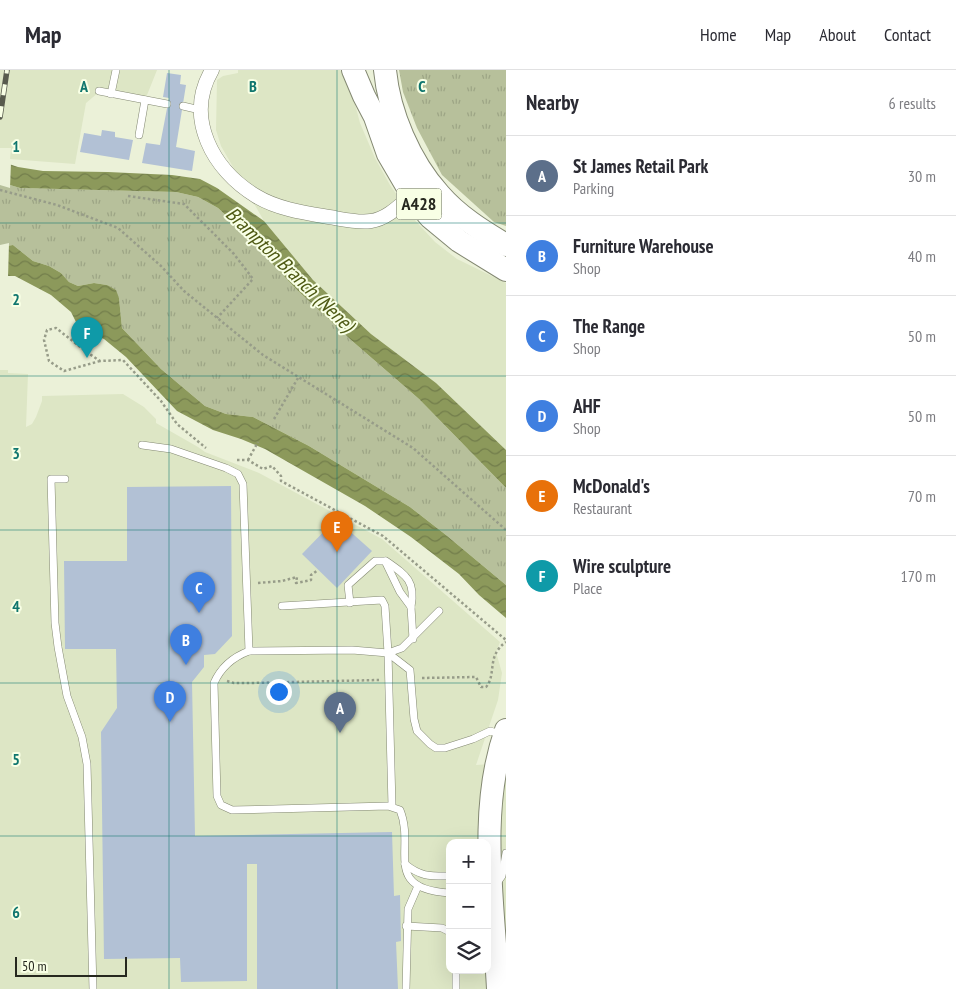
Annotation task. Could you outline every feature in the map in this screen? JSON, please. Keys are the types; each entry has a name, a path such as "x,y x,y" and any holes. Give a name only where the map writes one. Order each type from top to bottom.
{"main road":[{"path":"353,70 372,110"},
{"name":"A428","path":"367,70 372,110 388,154 412,195 430,217 459,241 506,270"},
{"name":"A428","path":"383,76 394,115 406,142 430,182 459,214 482,231 506,245"},
{"path":"498,983 494,881 489,831 493,784 505,733"}],"street":[{"path":"212,70 204,88 200,110 208,145 216,160 237,182 257,197 281,206 312,214 348,220 372,221 392,212 412,195"}],"lane":[{"path":"111,94 116,70"},
{"path":"99,92 168,104"},
{"path":"139,134 145,100"},
{"path":"183,106 200,110"},
{"path":"142,445 171,449 238,474 243,484 249,651"},
{"path":"65,479 51,479 55,623 67,696 82,737 87,764 92,989"},
{"path":"350,603 348,585 375,560 385,560 410,582 413,593 411,606 413,639"},
{"path":"385,560 400,592 411,606"},
{"path":"282,606 382,600 385,606 388,653 392,806"},
{"path":"439,611 413,639 402,648 388,653 352,650 249,651 235,657 218,673 214,683 217,796 221,806 232,810 392,806 400,810 404,819 405,864 408,875 414,884 418,886 434,892 446,893"},
{"path":"388,653 410,670 414,719 417,731 430,744 436,748 445,748 474,739 490,730 505,733"},
{"path":"494,881 506,853"},
{"path":"405,864 416,873 446,876"},
{"path":"406,989 406,926 408,909 418,886"},
{"path":"406,926 442,928 446,930"},
{"path":"489,929 498,983"},
{"path":"456,974 456,989"}],"path":[{"path":"0,190 57,205 118,228 161,266 184,291 263,355 413,448 506,530"},
{"path":"128,196 184,204 234,254 253,279 217,318"},
{"path":"100,361 56,328 46,330 44,340 48,361 64,371 100,361 123,360 161,401 176,424 208,450"},
{"path":"274,419 298,378"},
{"path":"248,460 258,442"},
{"path":"230,458 248,460 263,469 272,466 281,476 281,481 382,536 506,641 493,658 489,683 486,686 481,687 476,677 412,678"},
{"path":"247,581 262,583 282,581 296,577 296,583 311,580 311,575 318,570"},
{"path":"218,673 226,680 234,683 388,680"}],"shaded area":[{"path":"0,70 157,70 145,100 99,92 86,103 75,164 10,159 11,148 0,148"},
{"path":"238,70 340,70 350,85 360,123 375,158 390,185 412,217 435,242 457,259 506,283 506,450 436,383 371,334 313,280 264,221 221,146 216,130 217,80 223,76 238,73"},
{"path":"0,370 8,370 8,373 28,374 26,427 32,424 36,417 42,396 123,394 144,407 156,419 156,423 205,452 259,473 382,539 500,642 496,652 502,673 498,700 476,765 506,763 506,989 0,989"}],"green space":[{"path":"399,70 506,70 506,226 494,222 442,175 417,128 403,92"},
{"path":"0,182 20,188 176,192 198,197 218,208 296,289 419,399 506,488 506,585 410,507 309,446 253,417 226,414 205,406 161,369 122,328 119,298 107,285 94,283 78,286 69,282 61,273 49,266 33,261 13,245 0,247"}],"water":[{"name":"Brampton Branch (Nene)","path":"0,161 18,167 43,171 172,175 200,179 217,188 264,221 313,280 371,334 436,383 506,450 506,488 419,399 296,289 218,208 198,197 176,192 20,188 0,182"},
{"path":"13,245 33,261 49,266 61,273 69,282 78,286 94,283 107,285 116,290 119,298 122,328 161,369 205,406 226,414 253,417 309,446 410,507 506,585 506,618 479,595 459,574 411,537 365,506 265,449 213,430 177,411 126,357 104,339 85,332 76,322 71,312 51,295 15,276 0,276 0,247"}],"pier":[{"path":"0,158 11,162 10,188 0,185"},
{"path":"9,243 8,278 0,278 0,245"}],"building":[{"path":"167,73 181,75 180,84 186,85 176,147 195,151 192,171 142,163 146,143 160,145 169,98 163,97"},
{"path":"102,130 115,132 115,137 133,140 129,160 80,152 84,133 101,136"},
{"path":"231,486 232,636 215,654 204,655 204,667 192,682 195,836 392,832 394,896 400,895 401,941 396,942 398,989 257,989 257,864 247,864 247,981 181,982 180,958 104,959 101,732 117,708 116,649 65,649 64,561 127,561 127,487"},
{"path":"336,519 372,551 337,588 302,554"}],"railway":[{"path":"0,117 7,70"}],"place":[{"name":"Wire sculpture","path":"87,358"},
{"name":"McDonald's","path":"337,552"},
{"name":"The Range","path":"199,613"},
{"name":"Furniture Warehouse","path":"186,665"},
{"name":"AHF","path":"170,722"},
{"name":"St James Retail Park","path":"340,733"}]}
